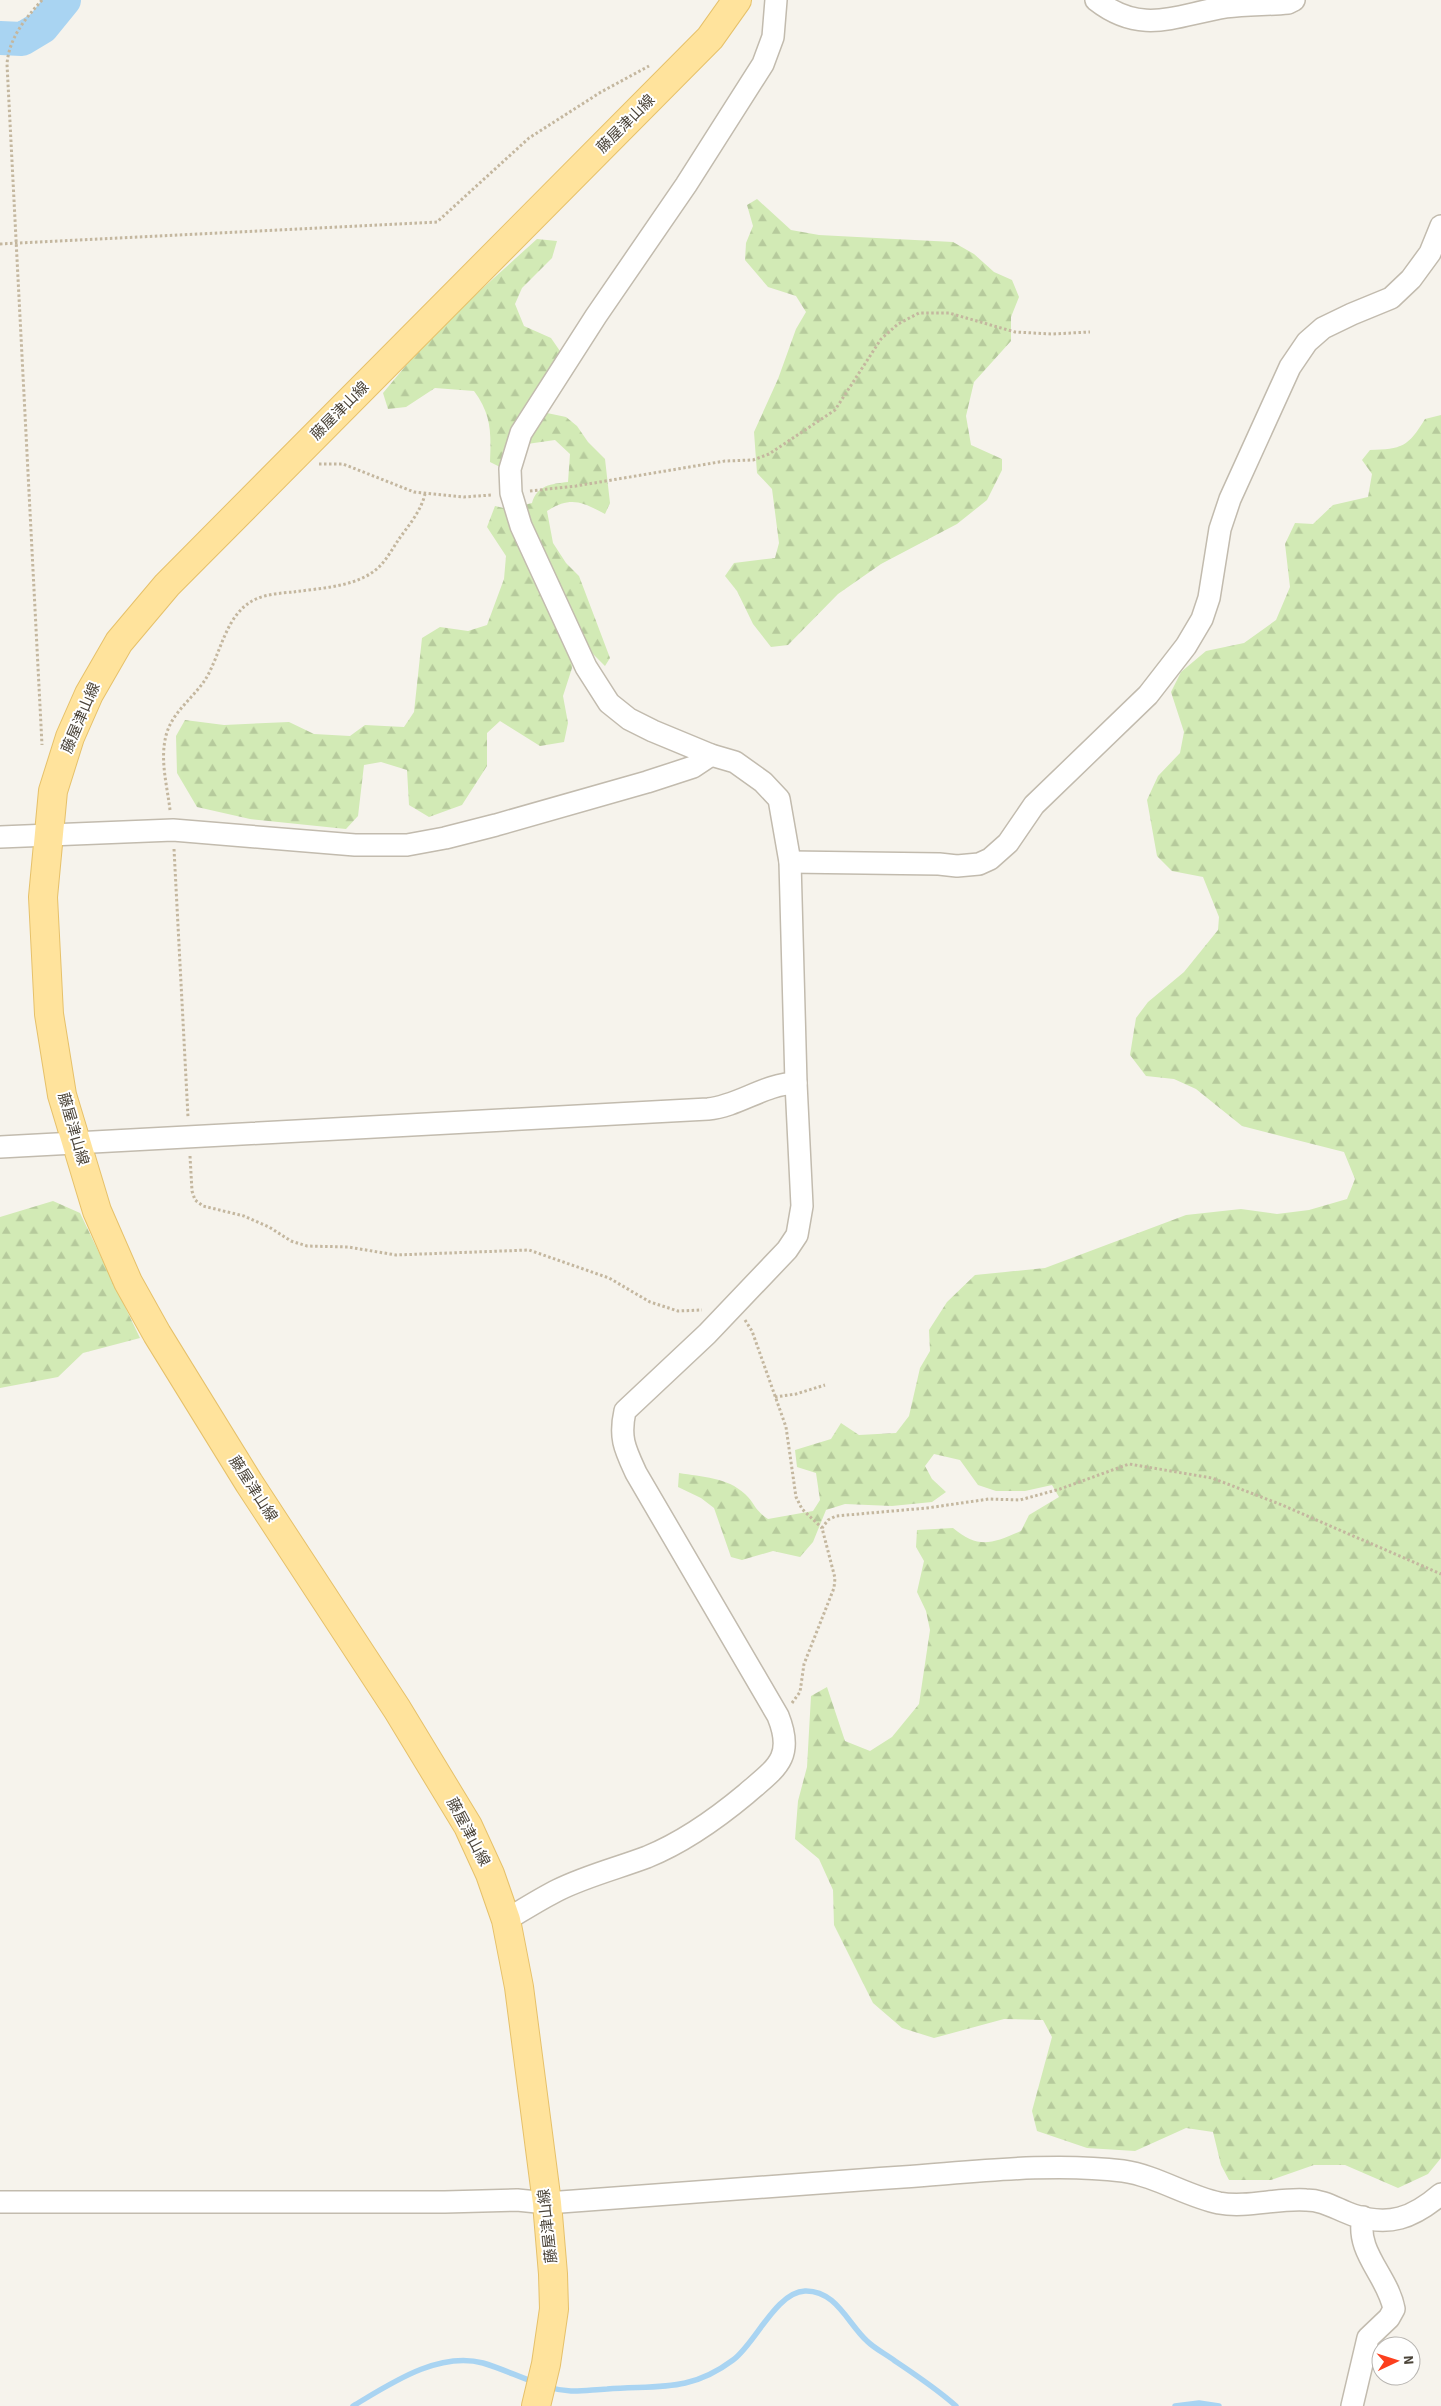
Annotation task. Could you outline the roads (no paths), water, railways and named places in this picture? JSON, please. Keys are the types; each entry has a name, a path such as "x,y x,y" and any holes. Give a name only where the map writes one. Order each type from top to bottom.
{"main road":[{"name":"藤屋津山線","path":"537,2400 546,2364 554,2309 553,2274 519,1987 506,1920 490,1874 468,1826 397,1709 248,1482 152,1327 128,1282 97,1211 62,1095 49,1014 43,897 48,835 54,791 70,737 89,694 118,642 167,585 710,38 737,0"}],"street":[{"path":"506,1920 559,1890 649,1856 682,1841 722,1814 772,1771 784,1754 785,1734 778,1716 636,1473 623,1444 622,1427 625,1411 731,1310 798,1236 802,1206 796,1083 790,862 779,799 745,768 735,762 711,755 629,719 609,702 586,667 521,526 511,493 510,469 521,433 596,316 686,185 763,64 772,36 776,0"},
{"path":"1096,0 1123,17 1148,21 1171,19 1228,7 1288,3 1294,0"},
{"path":"790,862 964,866 979,864 990,859 1008,843 1034,805 1148,695 1186,646 1202,619 1209,598 1220,529 1230,499 1290,367 1307,342 1322,328 1391,298 1411,279 1430,253 1441,226"},
{"path":"0,838 173,830 354,845 407,845 488,827 647,782 693,767 711,755"},
{"path":"0,1148 714,1108 770,1086 796,1083"},
{"path":"0,2202 445,2202 517,2200 546,2203 1032,2168 1124,2171 1152,2178 1219,2203 1238,2204 1304,2199 1322,2201 1375,2220 1399,2219 1422,2210 1441,2194"},
{"path":"1352,2406 1368,2338 1389,2318 1394,2309 1386,2283 1364,2245 1361,2227 1363,2217"}],"waterway":[{"path":"0,38 22,39 42,27 64,0"},
{"path":"548,2387 578,2391 657,2387 687,2383 702,2378 733,2360 749,2343 775,2309 794,2294 805,2291 816,2292 833,2302 870,2344 926,2382 956,2406"},
{"path":"353,2406 415,2372 449,2362 466,2360 483,2363 534,2382"},
{"path":"1175,2406 1199,2403 1219,2406"}]}
